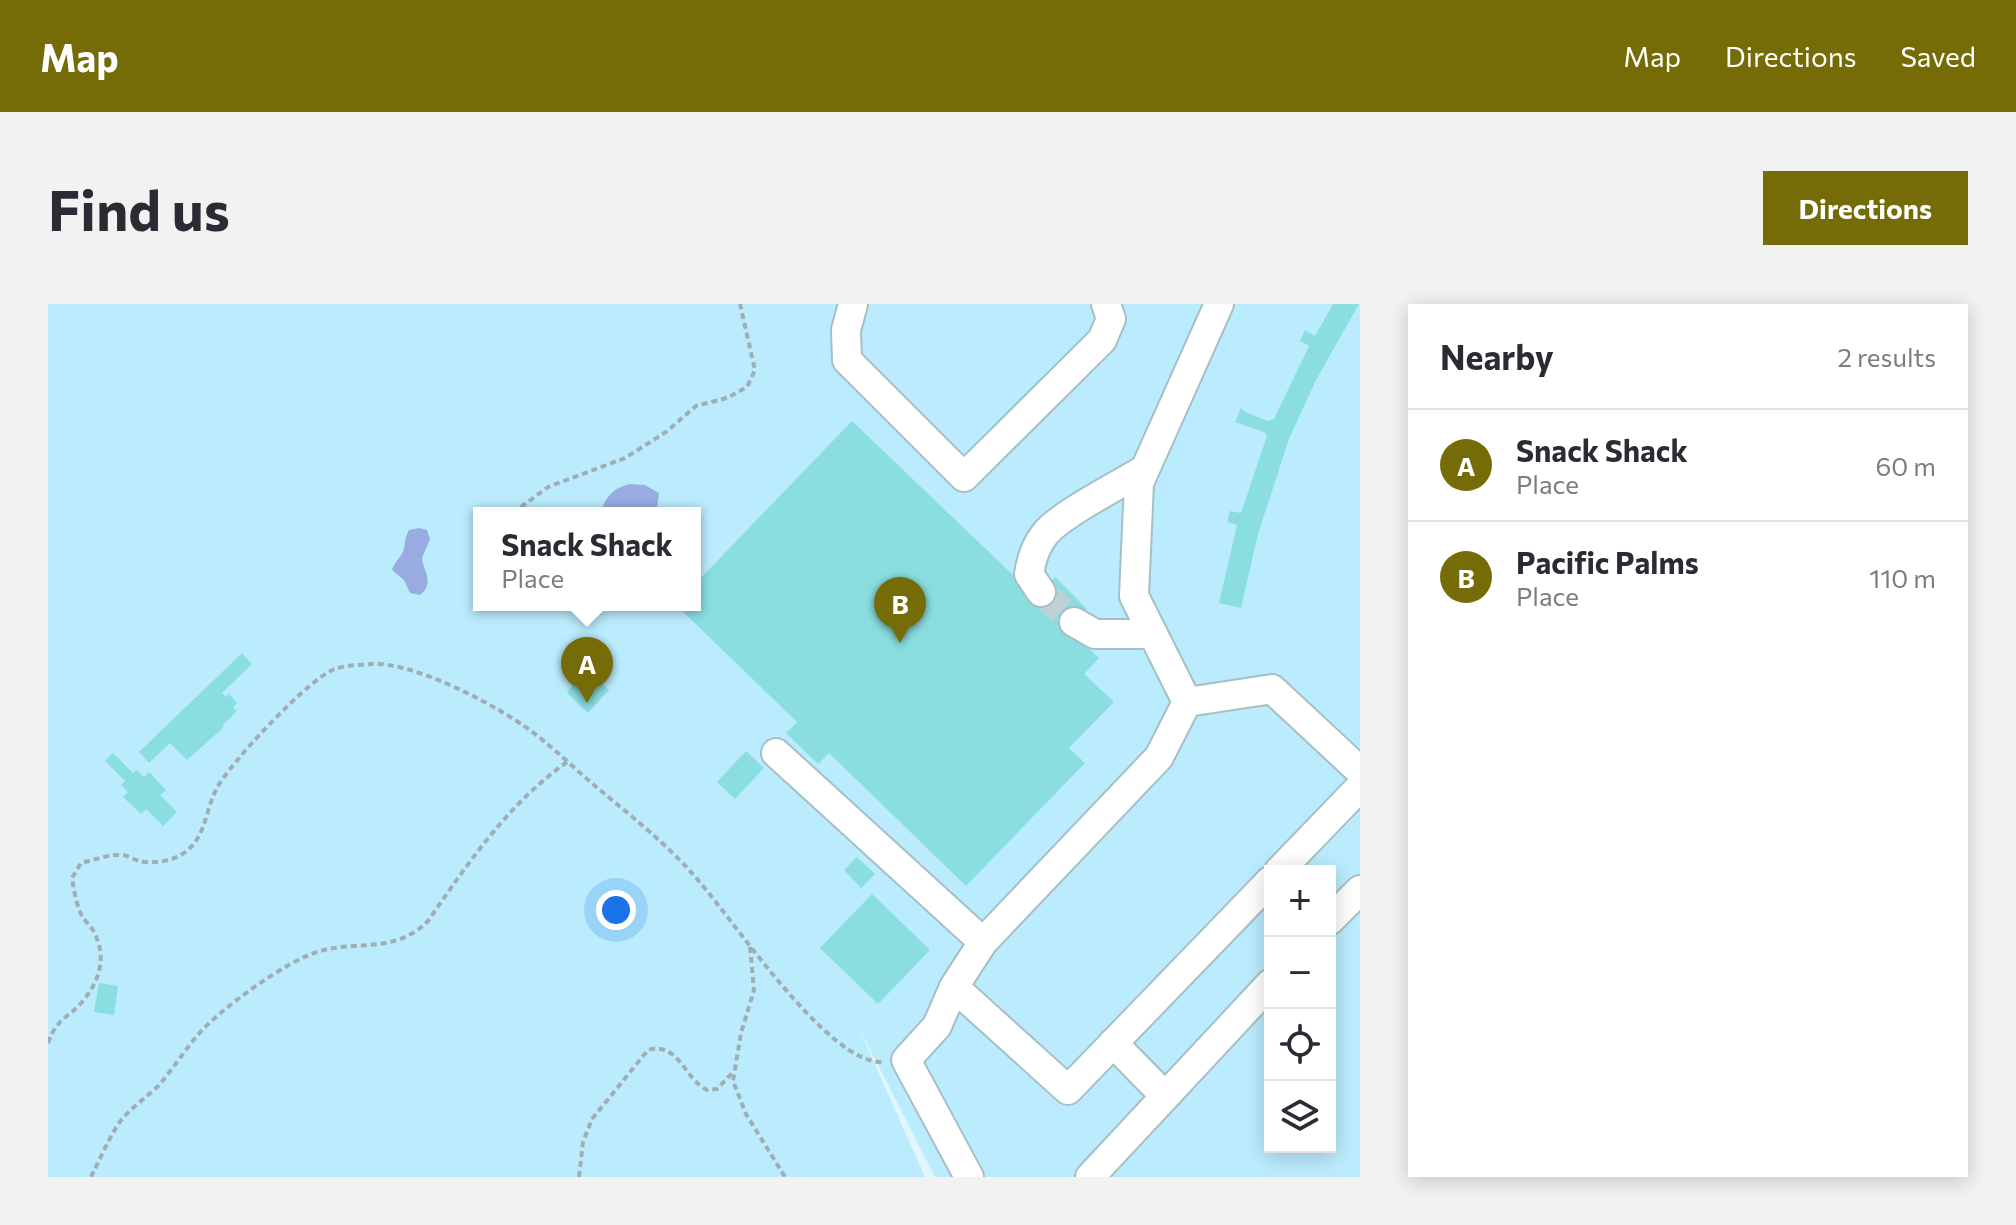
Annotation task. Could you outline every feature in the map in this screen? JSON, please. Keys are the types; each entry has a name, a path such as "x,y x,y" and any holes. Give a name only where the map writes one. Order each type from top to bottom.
{"street":[{"path":"853,304 846,330 847,360 964,477 1102,340 1111,319 1106,304"},
{"path":"1187,702 1134,596 1139,483 1219,304"},
{"path":"1041,592 1029,574 1031,561 1044,534 1145,469"},
{"path":"1074,622 1095,634 1153,634"},
{"path":"1187,702 1272,689 1360,771"},
{"path":"969,1177 906,1060 937,1026 954,987 983,942 1159,757 1187,702"},
{"path":"776,753 983,942"},
{"path":"1286,865 1360,787"},
{"path":"954,987 1068,1090 1264,888"},
{"path":"1336,914 1360,890"},
{"path":"1090,1177 1264,990"},
{"path":"1113,1043 1165,1096"}],"path":[{"path":"521,507 548,487 625,458 666,432 696,406 727,398 747,387 755,370 740,304"},
{"path":"48,1043 61,1018 80,1006 99,980 101,956 95,932 81,916 72,878 81,863 99,857 124,855 141,862 179,856 198,840 218,785 243,753 310,687 335,669 376,664 407,668 499,710 531,731 689,869 785,991 816,1023 852,1053 875,1063 906,1060"},
{"path":"91,1177 122,1119 161,1082 215,1017 303,958 321,951 406,939 418,931 476,851 521,800 567,762"},
{"path":"750,945 754,990 733,1081 737,1095 785,1177"},
{"path":"579,1177 583,1142 592,1119 648,1050 657,1047 677,1056 689,1076 707,1090 717,1089 734,1071"}],"shaded area":[{"path":"48,304 1360,304 1360,1177 935,1177 857,1024 925,1177 48,1177"}],"water":[{"path":"629,484 645,485 659,493 657,507 603,507 610,494"},
{"path":"409,530 427,530 430,539 422,558 428,582 420,595 410,593 404,580 392,570 402,554"}],"building":[{"path":"1333,304 1359,304 1316,380 1289,439 1258,534 1241,608 1219,603 1237,525 1227,522 1230,511 1241,513 1267,436 1264,432 1235,422 1241,408 1268,421 1274,419 1309,346 1300,341 1305,330 1315,336"},
{"path":"852,421 1036,597 1055,577 1087,609 1068,628 1099,658 1084,674 1114,702 1069,748 1085,763 966,886 829,753 818,764 786,733 797,722 682,611 701,611 701,578"},
{"path":"242,653 252,664 222,693 226,697 229,694 237,703 233,707 237,711 224,727 187,760 170,743 149,763 139,752"},
{"path":"578,678 596,678 609,690 588,713 567,693"},
{"path":"746,751 764,768 735,799 717,782"},
{"path":"113,753 133,773 137,770 144,777 149,772 166,790 160,795 177,812 163,826 146,809 141,814 123,797 128,792 121,785 125,781 105,761"},
{"path":"857,857 875,874 861,888 844,870"},
{"path":"872,894 930,950 878,1004 820,948"},
{"path":"99,983 118,986 114,1015 94,1012"}],"tunnel":[{"path":"1041,592 1074,622"}],"place":[{"name":"Pacific Palms","path":"900,643"},
{"name":"Snack Shack","path":"587,703"}]}
